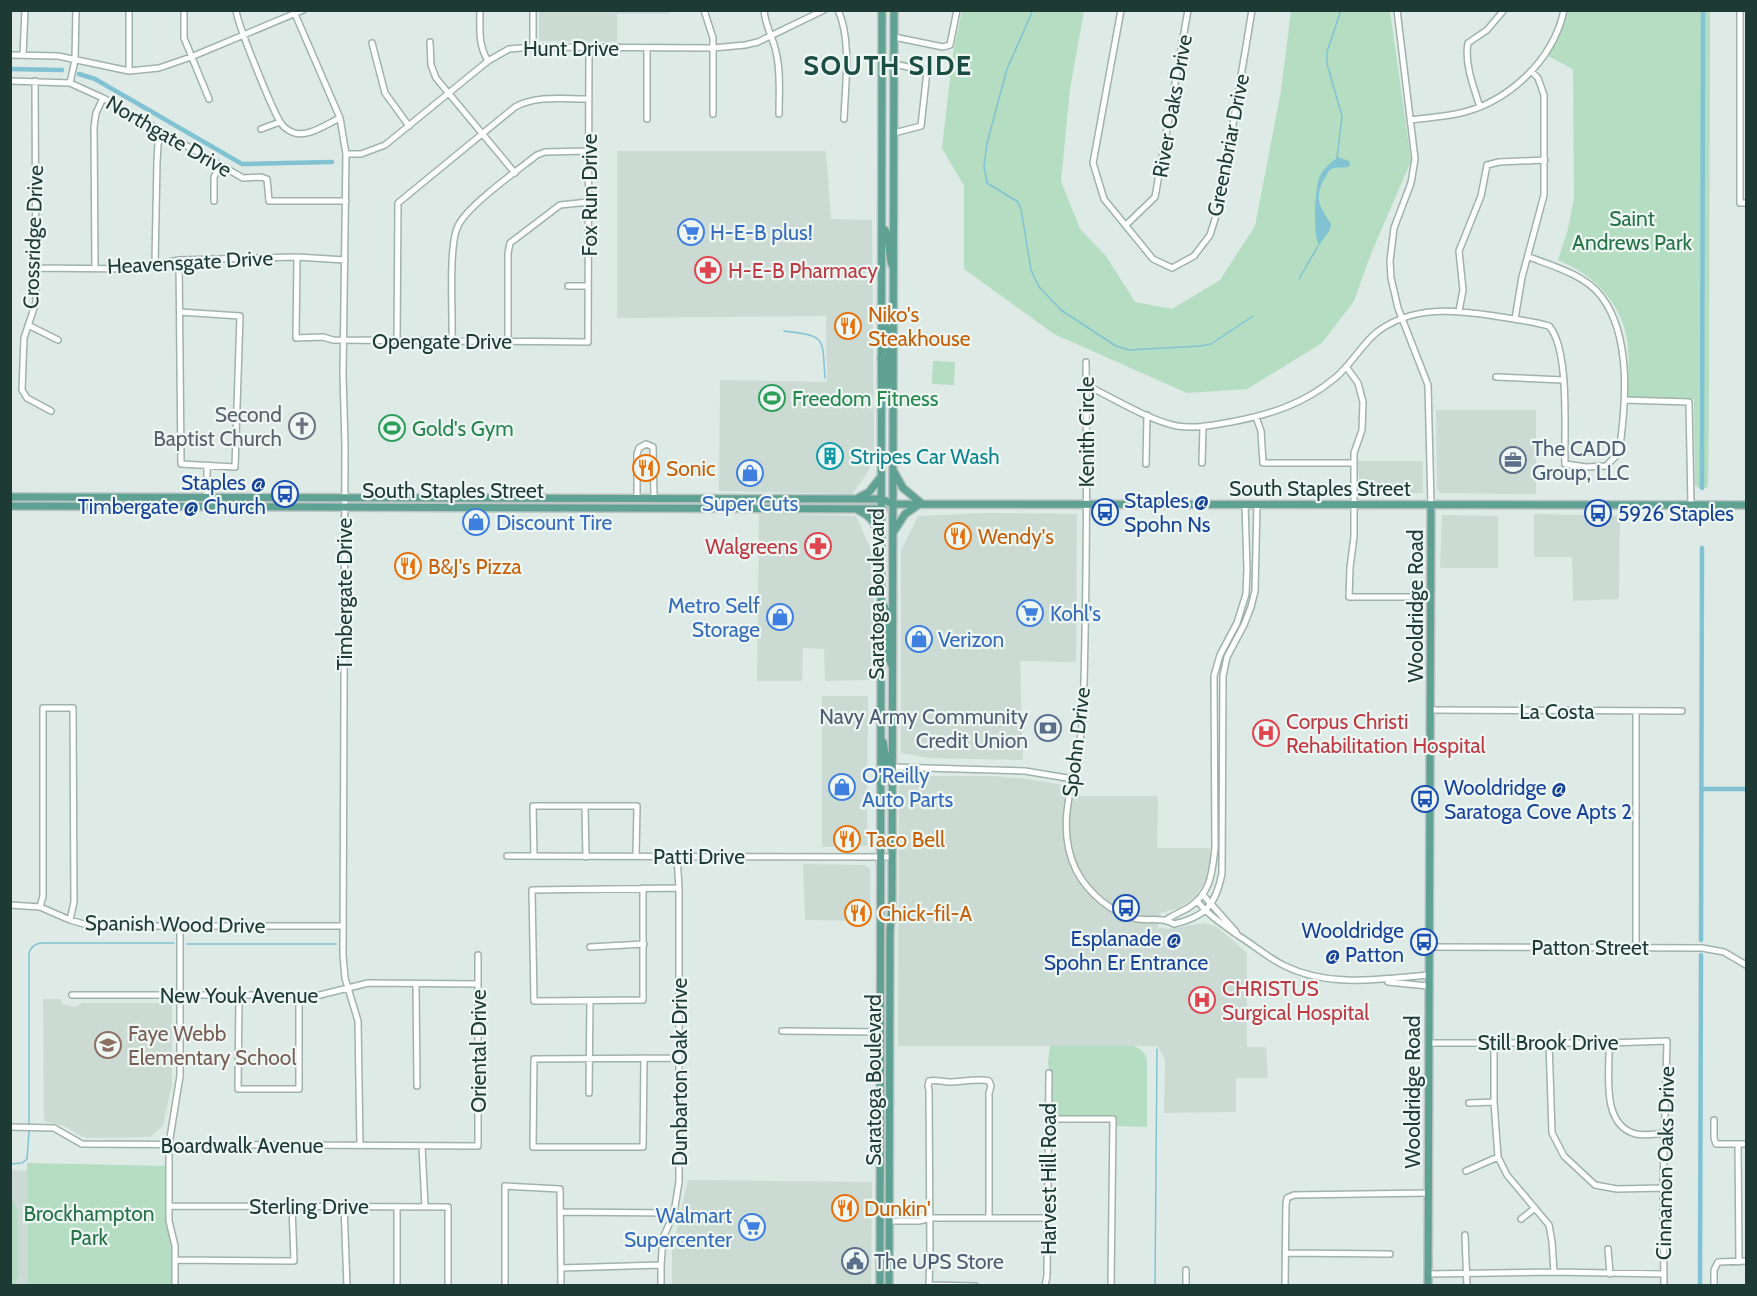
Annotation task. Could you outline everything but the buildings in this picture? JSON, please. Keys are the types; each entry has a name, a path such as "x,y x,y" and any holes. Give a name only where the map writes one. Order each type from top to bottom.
{"main road":[{"name":"Saratoga Boulevard","path":"880,1286 882,10"},
{"name":"Saratoga Boulevard","path":"888,1286 893,672 894,10"},
{"path":"882,87 887,106 887,126 890,132 894,133"},
{"path":"882,183 886,201 886,222 889,226 894,226"},
{"path":"882,230 885,230 888,235 888,254 893,270"},
{"path":"881,315 886,329 886,349 893,357"},
{"path":"881,358 885,358 888,362 888,390 893,409"},
{"path":"893,467 896,478 903,488 921,504 905,514 893,533"},
{"path":"855,499 869,492 881,475"},
{"name":"South Staples Street","path":"10,497 710,498 881,499 893,504 1746,506"},
{"path":"187,506 207,498"},
{"path":"212,506 213,502 230,498"},
{"path":"563,507 578,502 579,498"},
{"path":"585,507 587,503 600,498"},
{"path":"697,507 709,501 710,498"},
{"name":"South Staples Street","path":"10,506 697,507 881,510 893,504"},
{"name":"Wooldridge Road","path":"1428,1286 1431,505"},
{"path":"855,509 870,517 876,525 881,544"},
{"path":"881,606 886,608 887,612 887,652 893,672"},
{"path":"880,734 887,764 892,766"},
{"path":"881,1032 885,1035 889,1063"},
{"path":"880,1200 885,1218 889,1218"},
{"path":"880,1224 889,1241"}],"street":[{"path":"23,55 25,10"},
{"path":"70,83 75,60 76,10"},
{"path":"129,10 129,70"},
{"path":"184,10 184,38 209,99"},
{"path":"236,10 243,35 280,122 293,133 300,134 340,118"},
{"path":"10,55 58,56 129,70 159,68 303,10"},
{"path":"480,10 480,44 488,61"},
{"path":"533,10 533,47"},
{"path":"704,10 711,29 713,48 713,114"},
{"path":"764,10 765,23 779,64 779,114"},
{"name":"Hunt Drive","path":"346,154 361,154 385,145 488,61 509,49 533,47 713,48 745,45 770,36 824,10"},
{"path":"838,10 843,20 846,37 844,119"},
{"path":"894,37 943,47 950,45 957,10"},
{"path":"1121,10 1093,163 1104,199 1126,225"},
{"name":"River Oaks Drive","path":"1126,225 1155,197 1188,10"},
{"name":"Greenbriar Drive","path":"1126,225 1153,259 1172,268 1194,256 1210,235 1220,203 1252,10"},
{"name":"Wooldridge Road","path":"1397,10 1415,159 1414,171 1397,214 1391,242 1390,261 1392,285 1402,319 1428,385 1431,505"},
{"path":"1480,107 1472,81 1468,43 1487,30 1504,10"},
{"path":"1410,120 1457,114 1480,107 1505,94 1532,71 1544,56 1556,33 1564,10"},
{"path":"1740,10 1743,203"},
{"name":"Timbergate Drive","path":"295,14 340,118 346,154 343,926 344,966 358,1021 360,1146"},
{"path":"430,42 431,65 436,78 515,173"},
{"path":"372,43 385,93 409,126"},
{"name":"Fox Run Drive","path":"588,342 589,47"},
{"path":"647,48 647,119"},
{"path":"894,64 927,71 921,126 894,133"},
{"path":"1515,319 1522,278 1544,195 1544,95 1538,78 1532,71"},
{"name":"Northgate Drive","path":"10,81 70,83 103,98 243,178 267,179 269,201 346,201"},
{"name":"Crossridge Drive","path":"35,81 36,303 22,350 23,395 51,411"},
{"path":"95,267 94,127 96,113 103,98"},
{"path":"397,340 398,203 524,102 534,99 589,99"},
{"path":"261,129 280,122"},
{"path":"155,263 158,144 163,132"},
{"path":"452,340 453,247 458,226 468,212 537,155 545,152 589,151"},
{"path":"1459,311 1463,290 1460,250 1481,196 1487,165 1499,162 1545,160"},
{"path":"214,201 214,177 220,165"},
{"path":"508,341 510,243 560,205 589,202"},
{"name":"Heavensgate Drive","path":"36,268 133,268 179,260 297,257 345,260"},
{"name":"Opengate Drive","path":"297,257 296,338 588,342"},
{"path":"1086,385 1147,415 1176,426 1203,427 1274,412 1310,396 1347,368 1377,332 1402,319 1425,311 1459,311 1515,319 1549,326 1556,334 1564,368 1565,464 1606,466 1619,453 1624,400 1622,346 1614,322 1601,296 1580,279 1529,257"},
{"path":"179,260 181,464 235,467 240,316 180,312"},
{"path":"568,286 588,286"},
{"path":"28,325 58,340"},
{"name":"Kenith Circle","path":"1086,362 1087,503"},
{"path":"1347,368 1358,382 1363,402 1362,430 1354,453 1354,536 1350,568 1350,597 1431,597"},
{"path":"1496,377 1563,380"},
{"path":"1624,400 1689,402 1690,506"},
{"path":"1146,464 1147,415"},
{"path":"1256,417 1261,431 1263,464 1354,464"},
{"path":"1202,463 1203,427"},
{"path":"637,498 637,454 639,448 646,444 654,447 654,498"},
{"path":"207,466 207,498"},
{"name":"Spohn Drive","path":"1087,503 1083,717 1067,805 1066,830 1071,857 1086,885 1097,898 1116,911 1138,919 1166,920 1174,924 1191,920 1205,911"},
{"path":"1166,920 1197,901 1203,895 1212,875 1215,848 1214,676 1220,655 1240,614 1246,594 1245,504"},
{"path":"1205,911 1219,889 1222,873 1223,676 1227,657 1247,617 1255,591 1257,504"},
{"path":"1247,570 1255,570"},
{"path":"1240,614 1247,617"},
{"path":"1214,694 1222,694"},
{"path":"40,907 43,896 43,708 74,708 74,902 70,920"},
{"name":"La Costa","path":"1431,710 1682,711"},
{"path":"1636,711 1636,948"},
{"path":"892,766 1025,771 1073,779"},
{"path":"1214,767 1222,767"},
{"path":"534,856 533,806 637,806 636,856"},
{"path":"585,807 586,856"},
{"path":"1215,848 1222,848"},
{"name":"Patti Drive","path":"507,856 892,857"},
{"name":"Dunbarton Oak Drive","path":"661,1286 663,1238 674,1213 679,1182 679,888 677,856"},
{"path":"643,888 643,1000 534,1001 532,890 643,888 679,888"},
{"path":"1203,895 1239,936"},
{"path":"1197,901 1205,911 1261,953 1286,967 1311,976 1336,980 1383,981 1428,986"},
{"name":"Spanish Wood Drive","path":"10,905 40,907 91,926 343,926"},
{"path":"175,1286 175,1246 169,1221 169,1144 180,1077 180,926"},
{"path":"590,947 644,944"},
{"name":"Patton Street","path":"1430,947 1702,948 1718,950 1746,965"},
{"name":"Oriental Drive","path":"478,955 478,1146"},
{"path":"1383,981 1429,975"},
{"name":"New Youk Avenue","path":"72,995 299,995 329,994 368,983 478,984"},
{"path":"416,984 417,1086"},
{"path":"239,995 238,1089 299,1089 299,995"},
{"path":"589,1093 590,1001"},
{"path":"782,1031 881,1032"},
{"name":"Still Brook Drive","path":"1428,1042 1667,1041"},
{"name":"Cinnamon Oaks Drive","path":"1664,1286 1663,1188 1667,1041"},
{"path":"1494,1042 1494,1102 1498,1157 1507,1175 1549,1225 1554,1272"},
{"path":"1549,1042 1552,1133 1564,1156 1595,1185 1617,1189 1663,1188"},
{"path":"1609,1043 1610,1103 1613,1117 1624,1130 1639,1135 1664,1133"},
{"path":"644,1058 643,1147 533,1147 534,1059 588,1059 644,1058 678,1058"},
{"name":"Harvest Hill Road","path":"1045,1286 1047,1276 1049,1073"},
{"path":"975,1286 929,1285 928,1086 934,1079 941,1082 983,1079 989,1081 991,1086 989,1093 989,1218"},
{"path":"1469,1103 1494,1102"},
{"path":"1048,1119 1113,1119 1112,1286"},
{"path":"1714,1120 1716,1144 1746,1144"},
{"name":"Boardwalk Avenue","path":"10,1127 54,1128 82,1144 478,1146"},
{"path":"1738,1144 1739,1262"},
{"path":"422,1146 425,1207"},
{"path":"1466,1171 1498,1157"},
{"path":"505,1286 505,1185 560,1189 561,1286"},
{"path":"1286,1286 1287,1198 1294,1195 1428,1194"},
{"name":"Sterling Drive","path":"169,1206 448,1207 448,1286"},
{"path":"175,1260 294,1261 292,1206"},
{"path":"344,1206 347,1286"},
{"path":"397,1207 397,1286"},
{"path":"1521,1219 1535,1208"},
{"path":"561,1212 674,1213"},
{"path":"889,1218 919,1221 929,1218 1047,1218"},
{"path":"1465,1235 1467,1286"},
{"path":"1608,1249 1610,1274"},
{"path":"1285,1253 1390,1254"},
{"path":"1714,1286 1714,1270 1718,1262 1746,1261"},
{"path":"561,1268 661,1265"},
{"path":"1186,1270 1186,1286"},
{"path":"1428,1274 1554,1272 1664,1274"}],"shaded area":[{"path":"669,10 670,14 617,14 617,42 539,41 539,11"},
{"path":"617,151 826,151 831,219 872,220 874,455 868,472 852,494 719,491 720,380 827,382 826,316 617,318"},
{"path":"1436,410 1536,410 1536,494 1440,493 1437,488"},
{"path":"1358,461 1423,461 1423,493 1360,493"},
{"path":"759,513 856,516 870,547 874,564 873,680 825,681 824,649 803,648 802,681 757,681"},
{"path":"988,513 1077,514 1076,662 1020,661 1023,760 930,758 901,753 901,551 918,516"},
{"path":"1534,514 1620,516 1619,599 1573,601 1572,557 1534,557"},
{"path":"1442,515 1498,516 1498,568 1440,568"},
{"path":"822,696 868,696 867,846 822,847"},
{"path":"899,776 993,776 1028,779 1063,785 1061,796 1158,796 1157,848 1210,848 1210,863 1209,876 1195,897 1179,908 1160,913 1158,928 1169,929 1204,923 1216,926 1247,953 1247,1047 1266,1047 1268,1078 1236,1078 1236,1112 1164,1113 1165,1059 1157,1046 898,1046"},
{"path":"803,864 864,865 870,868 871,921 805,920"},
{"name":"Faye Webb Elementary School","path":"43,999 60,999 63,1004 75,1007 82,1003 172,1003 172,1084 163,1126 150,1137 87,1138 64,1126 44,1121"},
{"path":"10,1170 27,1171 28,1285 11,1285"},
{"path":"688,1180 872,1182 871,1285 672,1285 672,1250"}],"green space":[{"path":"962,11 1084,11 1070,89 1061,181 1080,229 1106,256 1135,302 1172,309 1220,280 1255,226 1281,91 1291,11 1390,11 1411,161 1371,254 1354,301 1322,343 1247,389 1187,393 1054,334 964,269 964,186 942,148 953,53"},
{"name":"Saint Andrews Park","path":"1567,11 1710,11 1709,422 1708,486 1706,488 1699,488 1695,485 1694,399 1628,397 1628,346 1621,317 1605,293 1595,283 1584,274 1558,260 1568,229 1574,199 1573,69 1548,56"},
{"path":"933,361 955,362 954,385 932,384"},
{"path":"1050,1046 1134,1046 1142,1050 1147,1058 1147,1127 1118,1126 1102,1116 1053,1115 1051,1112 1052,1084 1048,1063"},
{"name":"Brockhampton Park","path":"27,1163 166,1166 166,1215 172,1254 172,1285 28,1285"},
{"path":"10,1195 18,1210 18,1276 15,1285 11,1285"}],"water":[{"path":"1338,157 1349,161 1350,166 1331,169 1322,184 1319,201 1331,224 1330,230 1319,245 1315,221 1319,180 1324,169"}],"waterway":[{"path":"1033,10 1007,69 987,143 984,166 987,183 1018,202 1031,270 1039,287 1061,310 1116,346 1129,350 1211,344 1253,316"},
{"path":"1337,158 1342,116 1327,64 1327,52 1341,10"},
{"path":"1702,488 1703,10"},
{"path":"10,69 62,70"},
{"path":"79,74 95,79 242,164 332,162"},
{"path":"1299,279 1318,246"},
{"path":"784,331 808,335 819,341 822,346 825,378"},
{"path":"1701,940 1702,548"},
{"path":"1701,789 1746,789"},
{"path":"29,1126 29,953 32,947 41,943 174,943"},
{"path":"187,944 336,944"},
{"path":"1700,1286 1701,955"},
{"path":"1155,1286 1157,1049"},
{"path":"10,1164 22,1163 27,1159 29,1131"}],"place":[{"name":"H-E-B plus!","path":"691,232"},
{"name":"H-E-B Pharmacy","path":"708,270"},
{"name":"Niko's Steakhouse","path":"848,326"},
{"name":"Freedom Fitness","path":"772,398"},
{"name":"Second Baptist Church","path":"302,426"},
{"name":"Gold's Gym","path":"392,428"},
{"name":"Stripes Car Wash","path":"830,456"},
{"name":"The CADD Group, LLC","path":"1513,460"},
{"name":"Sonic","path":"646,468"},
{"name":"Super Cuts","path":"750,473"},
{"name":"Staples @ Timbergate @ Church","path":"285,494"},
{"name":"Staples @ Spohn Ns","path":"1105,512"},
{"name":"5926 Staples","path":"1598,513"},
{"name":"Discount Tire","path":"476,522"},
{"name":"Wendy's","path":"958,536"},
{"name":"Walgreens","path":"818,546"},
{"name":"B&J's Pizza","path":"408,566"},
{"name":"Kohl's","path":"1030,613"},
{"name":"Metro Self Storage","path":"780,617"},
{"name":"Verizon","path":"919,639"},
{"name":"Navy Army Community Credit Union","path":"1048,728"},
{"name":"Corpus Christi Rehabilitation Hospital","path":"1266,733"},
{"name":"O'Reilly Auto Parts","path":"842,787"},
{"name":"Wooldridge @ Saratoga Cove Apts 2","path":"1425,799"},
{"name":"Taco Bell","path":"847,839"},
{"name":"Esplanade @ Spohn Er Entrance","path":"1126,908"},
{"name":"Chick-fil-A","path":"858,913"},
{"name":"Wooldridge @ Patton","path":"1424,942"},
{"name":"CHRISTUS Surgical Hospital","path":"1202,1000"},
{"name":"Faye Webb Elementary School","path":"108,1045"},
{"name":"Dunkin'","path":"845,1208"},
{"name":"Walmart Supercenter","path":"752,1227"},
{"name":"The UPS Store","path":"855,1261"}],"district":[{"name":"SOUTH SIDE","path":"888,65"}]}
